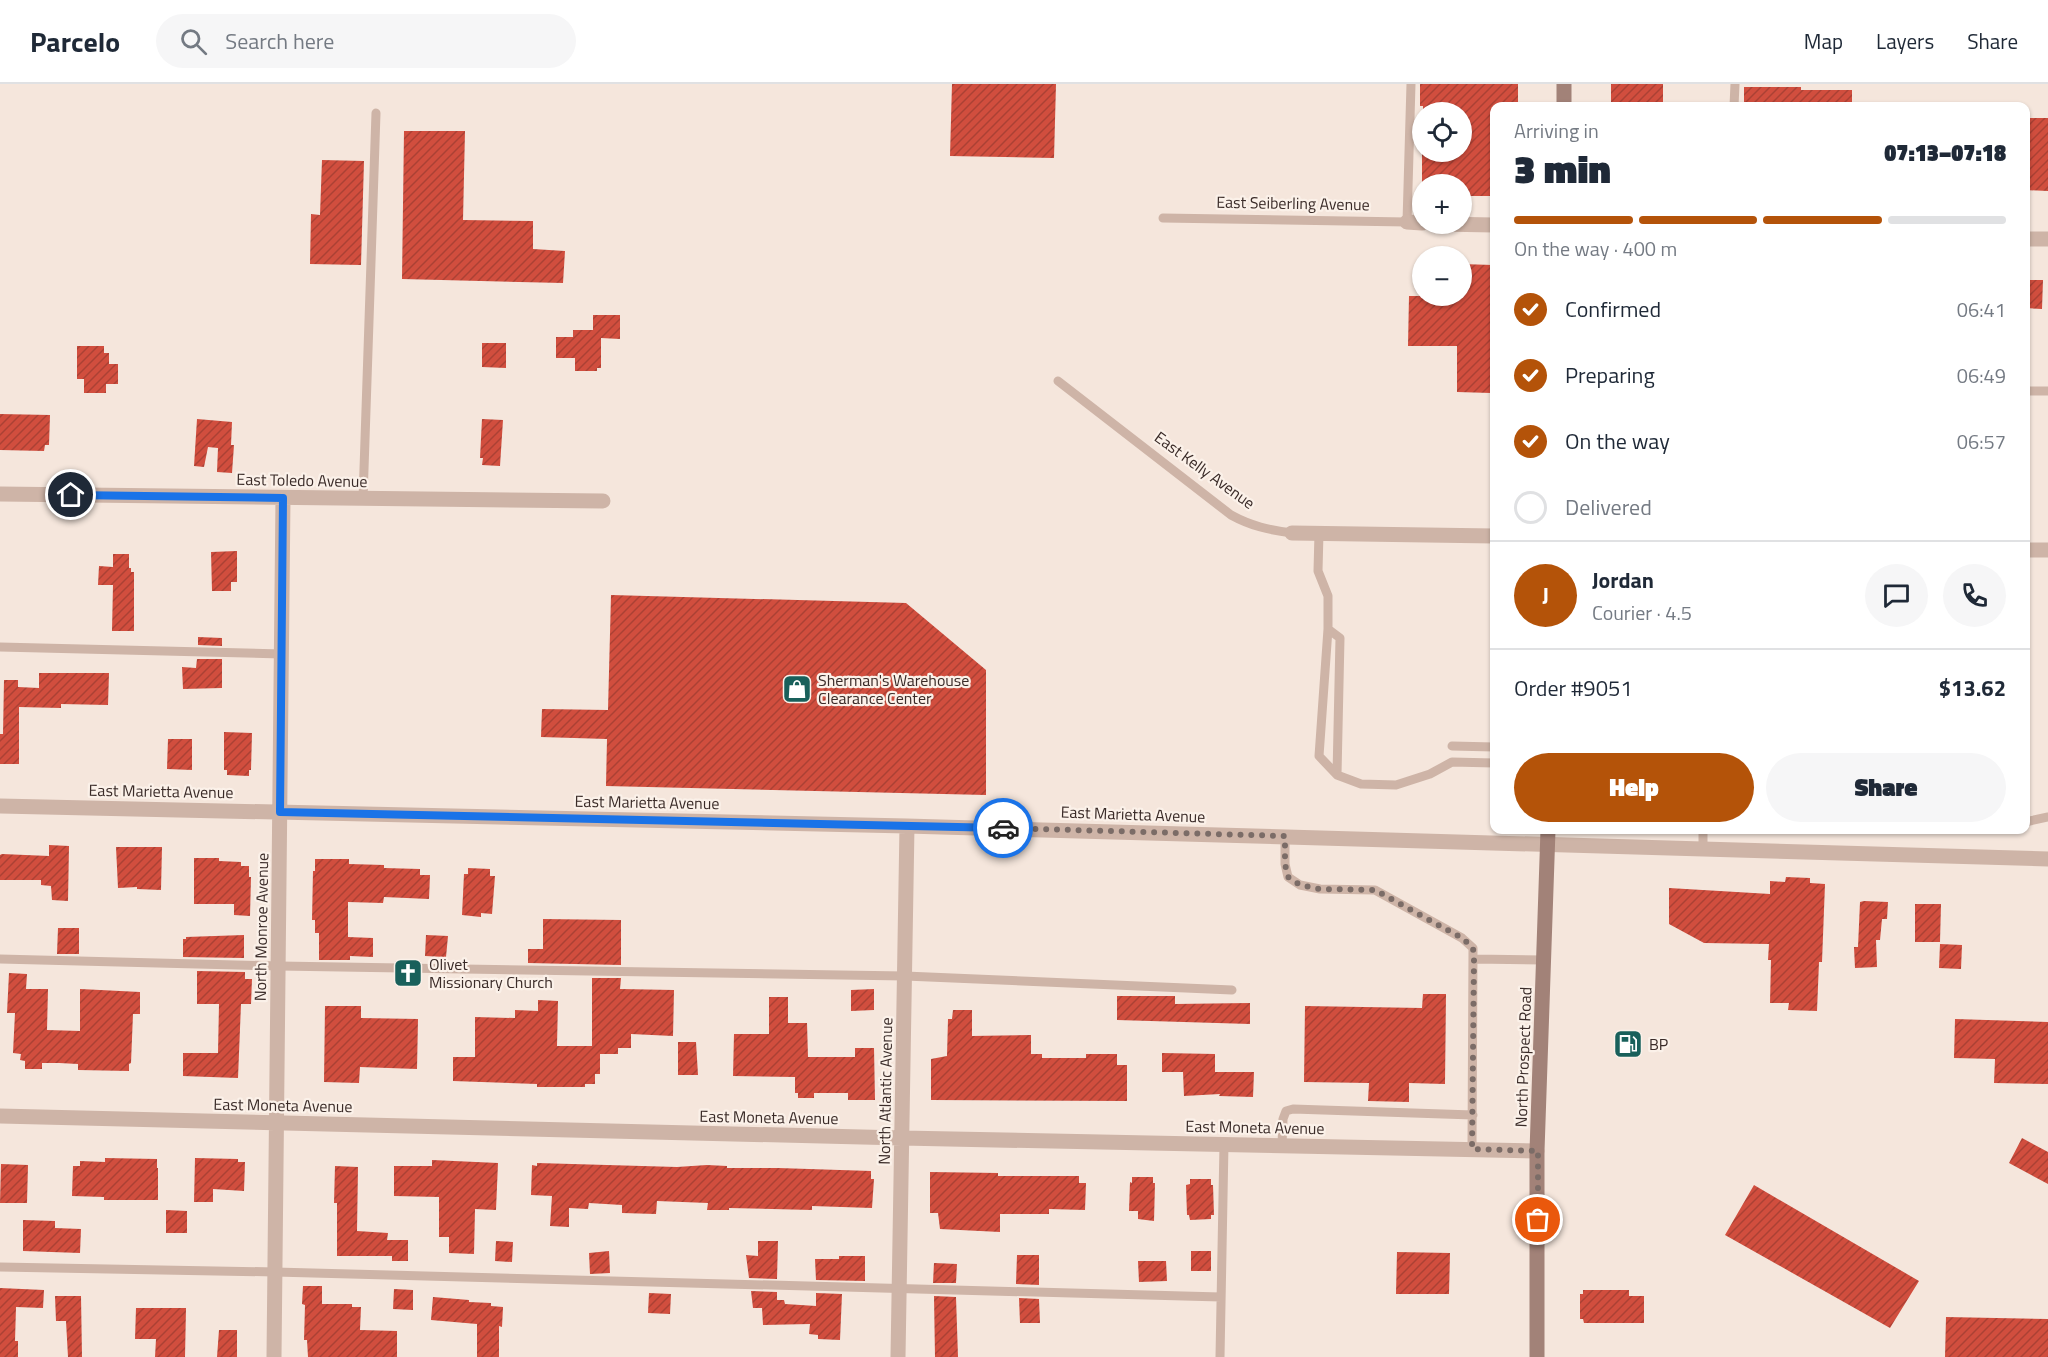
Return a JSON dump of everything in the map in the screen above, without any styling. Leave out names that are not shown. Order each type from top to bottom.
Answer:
[{"type":"main road","points":[[1564,84],[1564,102]]},
{"type":"main road","name":"North Prospect Road","points":[[1537,1357],[1538,1151],[1548,837]]},
{"type":"street","points":[[1472,225],[1490,225]]},
{"type":"street","points":[[2030,239],[2048,239]]},
{"type":"street","name":"East Toledo Avenue","points":[[0,494],[603,501]]},
{"type":"street","name":"North Monroe Avenue","points":[[274,1357],[283,498]]},
{"type":"street","name":"East Kelly Avenue","points":[[1292,533],[1490,536]]},
{"type":"street","points":[[2030,550],[2048,550]]},
{"type":"street","name":"East Marietta Avenue","points":[[0,806],[1285,836],[1548,837],[1702,848],[2048,859]]},
{"type":"street","name":"North Atlantic Avenue","points":[[898,1357],[908,826]]},
{"type":"street","name":"East Moneta Avenue","points":[[0,1116],[1538,1151]]},
{"type":"lane","points":[[1411,84],[1414,174]]},
{"type":"lane","points":[[1734,102],[1735,84]]},
{"type":"lane","points":[[363,499],[376,113]]},
{"type":"lane","name":"East Seiberling Avenue","points":[[1163,218],[1412,223]]},
{"type":"lane","name":"East Kelly Avenue","points":[[1058,381],[1231,515],[1247,524],[1292,533]]},
{"type":"lane","points":[[2030,391],[2048,391]]},
{"type":"lane","points":[[1319,533],[1318,571],[1328,596],[1319,756],[1337,775],[1361,784],[1396,785],[1430,774],[1452,762],[1490,764]]},
{"type":"lane","points":[[1328,628],[1340,638],[1337,775]]},
{"type":"lane","points":[[0,647],[282,654]]},
{"type":"lane","points":[[1452,746],[1490,747]]},
{"type":"lane","points":[[2030,821],[2048,817]]},
{"type":"lane","points":[[1702,848],[1703,834]]},
{"type":"lane","points":[[1285,836],[1285,864],[1288,877],[1300,885],[1320,889],[1375,890],[1462,938],[1473,948],[1472,1149]]},
{"type":"lane","points":[[0,959],[905,976],[1232,990]]},
{"type":"lane","points":[[1474,959],[1544,960]]},
{"type":"lane","points":[[1282,1146],[1283,1119],[1286,1111],[1293,1109],[1473,1115]]},
{"type":"lane","points":[[1220,1357],[1224,1144]]},
{"type":"lane","points":[[0,1267],[1221,1297]]},
{"type":"building","points":[[952,84],[1056,84],[1054,158],[950,156]]},
{"type":"building","points":[[1420,84],[1518,84],[1518,102],[1490,102],[1490,196],[1472,196],[1472,174],[1422,174],[1422,162],[1472,162],[1472,102],[1420,102]]},
{"type":"building","points":[[1611,84],[1663,84],[1663,102],[1611,102]]},
{"type":"building","points":[[1744,87],[1852,90],[1852,102],[1744,102]]},
{"type":"building","points":[[2030,118],[2048,118],[2048,191],[2030,190]]},
{"type":"building","points":[[404,131],[465,131],[463,220],[533,221],[533,249],[565,251],[563,283],[402,279]]},
{"type":"building","points":[[322,160],[364,161],[361,265],[310,264],[311,214],[320,215]]},
{"type":"building","points":[[1472,264],[1490,265],[1490,393],[1457,392],[1457,346],[1408,346],[1409,296],[1412,296],[1412,306],[1472,306]]},
{"type":"building","points":[[2030,280],[2043,280],[2042,309],[2030,308]]},
{"type":"building","points":[[593,315],[620,315],[620,339],[601,338],[601,368],[597,368],[597,371],[575,371],[575,358],[556,358],[556,337],[573,337],[573,330],[593,330]]},
{"type":"building","points":[[482,343],[506,343],[506,368],[482,367]]},
{"type":"building","points":[[77,346],[104,346],[104,353],[109,353],[109,364],[118,364],[118,384],[106,384],[106,393],[84,393],[84,379],[77,379]]},
{"type":"building","points":[[0,414],[50,415],[49,445],[45,445],[44,451],[0,450]]},
{"type":"building","points":[[197,419],[232,422],[231,445],[234,445],[232,473],[217,472],[218,448],[208,447],[204,467],[194,466]]},
{"type":"building","points":[[482,419],[503,420],[500,466],[482,465],[483,458],[480,458]]},
{"type":"building","points":[[237,551],[237,582],[231,582],[231,591],[212,591],[211,552]]},
{"type":"building","points":[[113,554],[129,554],[129,568],[131,572],[134,572],[134,631],[112,631],[113,585],[98,585],[99,566],[113,567]]},
{"type":"building","name":"Sherman's Warehouse Clearance Center","points":[[611,595],[906,603],[986,670],[986,795],[606,786],[607,739],[541,737],[542,709],[608,710]]},
{"type":"building","points":[[198,637],[222,638],[222,646],[198,645]]},
{"type":"building","points":[[197,659],[222,659],[222,688],[183,689],[182,667],[196,668]]},
{"type":"building","points":[[39,673],[109,673],[108,705],[61,704],[61,708],[19,707],[19,764],[0,764],[4,680],[18,680],[18,687],[39,688]]},
{"type":"building","points":[[224,732],[252,733],[249,776],[227,775],[227,770],[224,770]]},
{"type":"building","points":[[168,739],[192,739],[192,770],[167,769]]},
{"type":"building","points":[[49,845],[69,846],[68,901],[52,900],[51,886],[41,885],[41,880],[0,880],[0,855],[49,856]]},
{"type":"building","points":[[116,847],[162,847],[161,890],[137,889],[137,887],[118,888]]},
{"type":"building","points":[[194,858],[219,858],[219,861],[241,862],[241,866],[249,866],[250,916],[234,915],[234,904],[194,904]]},
{"type":"building","points":[[315,859],[349,859],[349,864],[420,869],[420,875],[430,875],[429,899],[384,897],[383,903],[348,902],[348,937],[373,938],[373,957],[350,956],[350,960],[319,960],[319,933],[315,933],[315,920],[312,920]]},
{"type":"building","points":[[468,868],[490,869],[490,876],[495,876],[492,914],[481,913],[481,917],[462,915],[464,874],[468,874]]},
{"type":"building","points":[[1786,877],[1810,878],[1810,883],[1825,884],[1822,962],[1819,962],[1817,1011],[1788,1010],[1789,1003],[1770,1003],[1769,944],[1704,943],[1669,924],[1669,888],[1770,894],[1770,881],[1785,882]]},
{"type":"building","points":[[1860,902],[1888,902],[1887,919],[1882,919],[1880,940],[1876,940],[1877,967],[1855,968],[1854,947],[1858,947]]},
{"type":"building","points":[[1915,904],[1941,904],[1940,942],[1915,942]]},
{"type":"building","points":[[543,919],[621,920],[621,965],[528,963],[528,949],[543,949]]},
{"type":"building","points":[[58,928],[79,928],[79,954],[57,954]]},
{"type":"building","points":[[244,935],[244,958],[183,957],[183,939],[186,937]]},
{"type":"building","points":[[426,935],[448,936],[446,957],[425,956]]},
{"type":"building","points":[[1940,944],[1962,945],[1961,969],[1939,968]]},
{"type":"building","points":[[197,971],[245,972],[245,979],[252,979],[251,1004],[241,1004],[238,1078],[183,1076],[183,1053],[218,1053],[219,1004],[197,1004]]},
{"type":"building","points":[[9,973],[27,974],[26,989],[48,989],[47,1030],[80,1031],[80,989],[140,992],[140,1014],[133,1014],[129,1071],[78,1070],[78,1064],[59,1063],[42,1063],[42,1069],[25,1069],[25,1061],[20,1060],[21,1054],[13,1053],[15,1013],[7,1013]]},
{"type":"building","points":[[592,978],[621,978],[620,989],[674,990],[673,1036],[631,1034],[631,1048],[618,1048],[618,1054],[600,1054],[600,1074],[595,1074],[595,1084],[585,1084],[585,1087],[537,1087],[537,1084],[453,1081],[453,1057],[475,1057],[475,1017],[515,1018],[515,1010],[538,1011],[538,1000],[558,1001],[557,1046],[592,1046]]},
{"type":"building","points":[[874,989],[874,1010],[851,1011],[851,990]]},
{"type":"building","points":[[1423,994],[1446,994],[1445,1084],[1409,1083],[1409,1102],[1368,1101],[1369,1083],[1304,1082],[1305,1006],[1422,1008]]},
{"type":"building","points":[[1117,996],[1175,996],[1175,1004],[1250,1003],[1250,1024],[1117,1020]]},
{"type":"building","points":[[769,997],[788,997],[788,1023],[807,1023],[808,1057],[855,1057],[855,1048],[874,1048],[875,1100],[848,1100],[848,1093],[814,1093],[814,1098],[798,1098],[798,1093],[795,1093],[795,1077],[733,1076],[734,1034],[769,1034]]},
{"type":"building","points":[[325,1006],[361,1006],[361,1018],[418,1019],[417,1069],[360,1067],[359,1083],[324,1082]]},
{"type":"building","points":[[953,1010],[972,1010],[972,1036],[1031,1035],[1031,1054],[1042,1054],[1042,1058],[1086,1058],[1086,1054],[1117,1054],[1117,1065],[1127,1065],[1127,1101],[931,1100],[931,1059],[947,1056],[948,1019],[952,1019]]},
{"type":"building","points":[[1955,1019],[2048,1022],[2048,1084],[1994,1083],[1995,1059],[1954,1058]]},
{"type":"building","points":[[678,1042],[696,1042],[698,1075],[678,1075]]},
{"type":"building","points":[[1162,1053],[1215,1054],[1215,1072],[1254,1072],[1253,1097],[1219,1096],[1220,1094],[1184,1096],[1183,1072],[1162,1072]]},
{"type":"building","points":[[2022,1138],[2048,1152],[2048,1184],[2009,1163]]},
{"type":"building","points":[[105,1158],[157,1159],[158,1200],[104,1200],[104,1197],[72,1196],[73,1166],[80,1166],[80,1161],[105,1162]]},
{"type":"building","points":[[195,1158],[238,1159],[238,1162],[245,1162],[244,1191],[213,1189],[213,1202],[194,1202]]},
{"type":"building","points":[[432,1160],[498,1163],[496,1210],[475,1209],[474,1254],[449,1253],[449,1237],[439,1237],[439,1197],[394,1196],[394,1166],[432,1166]]},
{"type":"building","points":[[537,1163],[677,1167],[707,1165],[727,1166],[727,1168],[871,1171],[871,1179],[874,1179],[872,1208],[812,1206],[812,1210],[729,1208],[729,1210],[707,1210],[708,1203],[657,1201],[656,1214],[622,1213],[622,1205],[589,1203],[588,1209],[569,1208],[569,1227],[550,1226],[552,1196],[531,1195],[532,1165],[537,1166]]},
{"type":"building","points":[[1,1164],[28,1165],[27,1203],[0,1203]]},
{"type":"building","points":[[335,1166],[358,1167],[357,1231],[388,1233],[387,1240],[408,1240],[408,1261],[392,1261],[392,1256],[337,1256],[337,1203],[334,1203]]},
{"type":"building","points":[[930,1172],[998,1173],[998,1176],[1079,1176],[1079,1183],[1086,1183],[1085,1210],[1049,1209],[1049,1214],[1000,1214],[1000,1232],[940,1229],[938,1213],[930,1213]]},
{"type":"building","points":[[1132,1177],[1153,1177],[1153,1183],[1155,1183],[1154,1221],[1138,1219],[1138,1211],[1129,1211]]},
{"type":"building","points":[[1190,1179],[1211,1179],[1214,1215],[1211,1215],[1211,1219],[1190,1220],[1187,1215],[1186,1185],[1190,1184]]},
{"type":"building","points":[[1754,1185],[1919,1281],[1890,1328],[1725,1235]]},
{"type":"building","points":[[166,1210],[187,1211],[187,1233],[166,1233]]},
{"type":"building","points":[[23,1220],[55,1221],[55,1228],[81,1229],[80,1253],[23,1251]]},
{"type":"building","points":[[496,1241],[513,1242],[512,1262],[495,1261]]},
{"type":"building","points":[[758,1241],[778,1241],[777,1279],[749,1278],[746,1255],[758,1256]]},
{"type":"building","points":[[609,1251],[610,1273],[590,1274],[589,1253]]},
{"type":"building","points":[[1191,1251],[1211,1251],[1211,1271],[1191,1271]]},
{"type":"building","points":[[1397,1252],[1450,1253],[1449,1294],[1396,1294]]},
{"type":"building","points":[[1017,1255],[1039,1255],[1039,1285],[1016,1284]]},
{"type":"building","points":[[839,1256],[865,1256],[865,1281],[816,1280],[815,1259],[839,1259]]},
{"type":"building","points":[[1138,1261],[1166,1261],[1167,1281],[1139,1282]]},
{"type":"building","points":[[934,1263],[957,1264],[956,1283],[933,1283]]},
{"type":"building","points":[[303,1286],[322,1286],[322,1304],[352,1304],[352,1307],[361,1307],[360,1330],[397,1331],[397,1357],[308,1357],[307,1340],[304,1340]]},
{"type":"building","points":[[0,1288],[44,1290],[43,1308],[16,1307],[15,1341],[18,1341],[18,1357],[0,1357]]},
{"type":"building","points":[[394,1289],[413,1290],[413,1310],[393,1309]]},
{"type":"building","points":[[1583,1290],[1629,1290],[1629,1296],[1644,1296],[1644,1323],[1584,1323],[1583,1319],[1580,1319],[1580,1294],[1583,1294]]},
{"type":"building","points":[[751,1291],[777,1292],[777,1300],[784,1300],[785,1304],[816,1306],[816,1293],[842,1294],[840,1340],[818,1339],[818,1335],[809,1334],[810,1324],[763,1325],[762,1308],[753,1308]]},
{"type":"building","points":[[649,1293],[671,1294],[670,1314],[648,1313]]},
{"type":"building","points":[[55,1296],[81,1296],[82,1357],[68,1357],[66,1321],[56,1321]]},
{"type":"building","points":[[934,1296],[956,1297],[958,1357],[935,1357]]},
{"type":"building","points":[[433,1297],[491,1303],[491,1306],[503,1307],[502,1327],[499,1326],[499,1357],[477,1357],[477,1324],[431,1320]]},
{"type":"building","points":[[1019,1298],[1039,1299],[1040,1323],[1020,1323]]},
{"type":"building","points":[[136,1308],[186,1308],[185,1357],[155,1357],[156,1339],[135,1339]]},
{"type":"building","points":[[1946,1317],[2048,1319],[2048,1357],[1945,1357]]},
{"type":"building","points":[[219,1330],[237,1330],[237,1357],[217,1357]]},
{"type":"way so far","points":[[1003,828],[1285,836],[1285,864],[1288,877],[1300,885],[1320,889],[1375,890],[1462,938],[1473,948],[1474,959],[1472,1149],[1538,1151],[1538,1220]]},
{"type":"place","name":"Sherman's Warehouse Clearance Center","points":[[797,689]]},
{"type":"place","name":"Olivet Missionary Church","points":[[408,973]]},
{"type":"place","name":"BP","points":[[1628,1044]]},
{"type":"route","points":[[71,495],[283,498],[280,812],[1003,828]]}]
